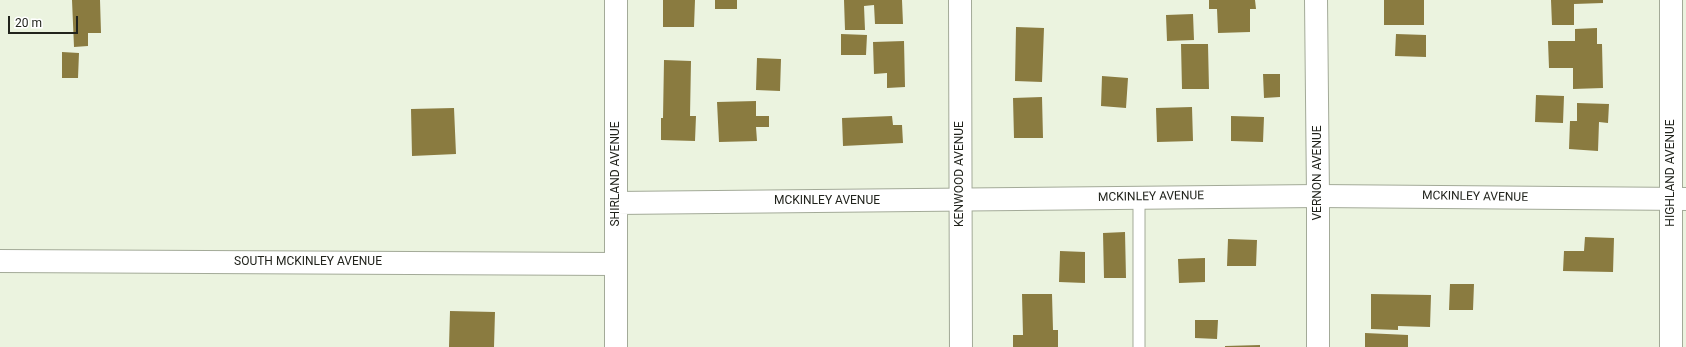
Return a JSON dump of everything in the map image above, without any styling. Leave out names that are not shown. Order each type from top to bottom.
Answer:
[{"type":"street","name":"SHIRLAND AVENUE","points":[[616,0],[616,347]]},
{"type":"street","name":"KENWOOD AVENUE","points":[[960,0],[961,347]]},
{"type":"street","name":"VERNON AVENUE","points":[[1316,0],[1318,347]]},
{"type":"street","name":"HIGHLAND AVENUE","points":[[1671,0],[1678,199],[1671,347]]},
{"type":"street","name":"MCKINLEY AVENUE","points":[[616,203],[1318,196],[1678,199]]},
{"type":"street","name":"SOUTH MCKINLEY AVENUE","points":[[0,261],[615,264]]},
{"type":"lane","points":[[1139,197],[1139,347]]},
{"type":"building","points":[[72,0],[100,0],[101,33],[88,33],[88,46],[74,47]]},
{"type":"building","points":[[663,0],[695,0],[694,27],[663,27]]},
{"type":"building","points":[[715,0],[737,0],[737,9],[715,9]]},
{"type":"building","points":[[844,0],[902,0],[903,24],[875,24],[874,5],[864,6],[865,30],[845,30]]},
{"type":"building","points":[[1209,0],[1255,0],[1256,9],[1250,9],[1250,32],[1218,33],[1217,9],[1209,9]]},
{"type":"building","points":[[1384,0],[1424,0],[1424,25],[1384,25]]},
{"type":"building","points":[[1551,0],[1603,0],[1603,3],[1574,4],[1574,25],[1552,25]]},
{"type":"building","points":[[1193,14],[1194,40],[1167,41],[1166,15]]},
{"type":"building","points":[[1016,27],[1044,28],[1042,82],[1015,81]]},
{"type":"building","points":[[1597,28],[1597,44],[1602,44],[1603,88],[1573,89],[1573,68],[1549,68],[1548,41],[1575,41],[1575,29]]},
{"type":"building","points":[[841,34],[867,35],[866,55],[841,55]]},
{"type":"building","points":[[1396,34],[1426,35],[1426,57],[1395,56]]},
{"type":"building","points":[[904,41],[905,87],[887,88],[887,73],[874,74],[873,42]]},
{"type":"building","points":[[1181,44],[1208,44],[1209,89],[1182,89]]},
{"type":"building","points":[[62,52],[79,53],[78,78],[62,78]]},
{"type":"building","points":[[757,58],[781,59],[780,91],[756,90]]},
{"type":"building","points":[[664,60],[691,61],[690,116],[696,116],[695,141],[661,140]]},
{"type":"building","points":[[1263,74],[1280,74],[1280,97],[1264,98]]},
{"type":"building","points":[[1102,76],[1128,78],[1126,108],[1101,106]]},
{"type":"building","points":[[1536,95],[1564,96],[1563,123],[1535,122]]},
{"type":"building","points":[[1042,97],[1043,138],[1014,138],[1013,98]]},
{"type":"building","points":[[756,101],[756,116],[769,116],[769,127],[756,127],[757,141],[719,142],[717,102]]},
{"type":"building","points":[[1577,103],[1609,104],[1608,123],[1599,122],[1598,151],[1569,149],[1570,121],[1577,121]]},
{"type":"building","points":[[1192,107],[1193,141],[1157,142],[1156,108]]},
{"type":"building","points":[[454,108],[456,154],[412,156],[411,109]]},
{"type":"building","points":[[892,116],[893,125],[902,125],[903,143],[843,146],[842,118]]},
{"type":"building","points":[[1231,116],[1264,117],[1263,142],[1231,141]]},
{"type":"building","points":[[1125,232],[1126,278],[1104,278],[1103,233]]},
{"type":"building","points":[[1585,237],[1614,238],[1613,272],[1563,271],[1564,251],[1584,251]]},
{"type":"building","points":[[1228,239],[1257,240],[1256,266],[1227,266]]},
{"type":"building","points":[[1060,251],[1085,252],[1085,283],[1059,282]]},
{"type":"building","points":[[1205,258],[1205,282],[1179,283],[1178,259]]},
{"type":"building","points":[[1450,284],[1474,284],[1473,310],[1449,310]]},
{"type":"building","points":[[1022,294],[1052,294],[1053,330],[1058,330],[1058,347],[1013,347],[1013,335],[1023,335]]},
{"type":"building","points":[[1371,294],[1431,295],[1430,327],[1398,326],[1398,330],[1371,329]]},
{"type":"building","points":[[450,311],[495,312],[494,347],[449,347]]},
{"type":"building","points":[[1195,320],[1218,320],[1217,339],[1195,338]]},
{"type":"building","points":[[1365,333],[1408,335],[1408,347],[1365,347]]},
{"type":"building","points":[[1260,345],[1260,347],[1225,347],[1225,346]]}]
